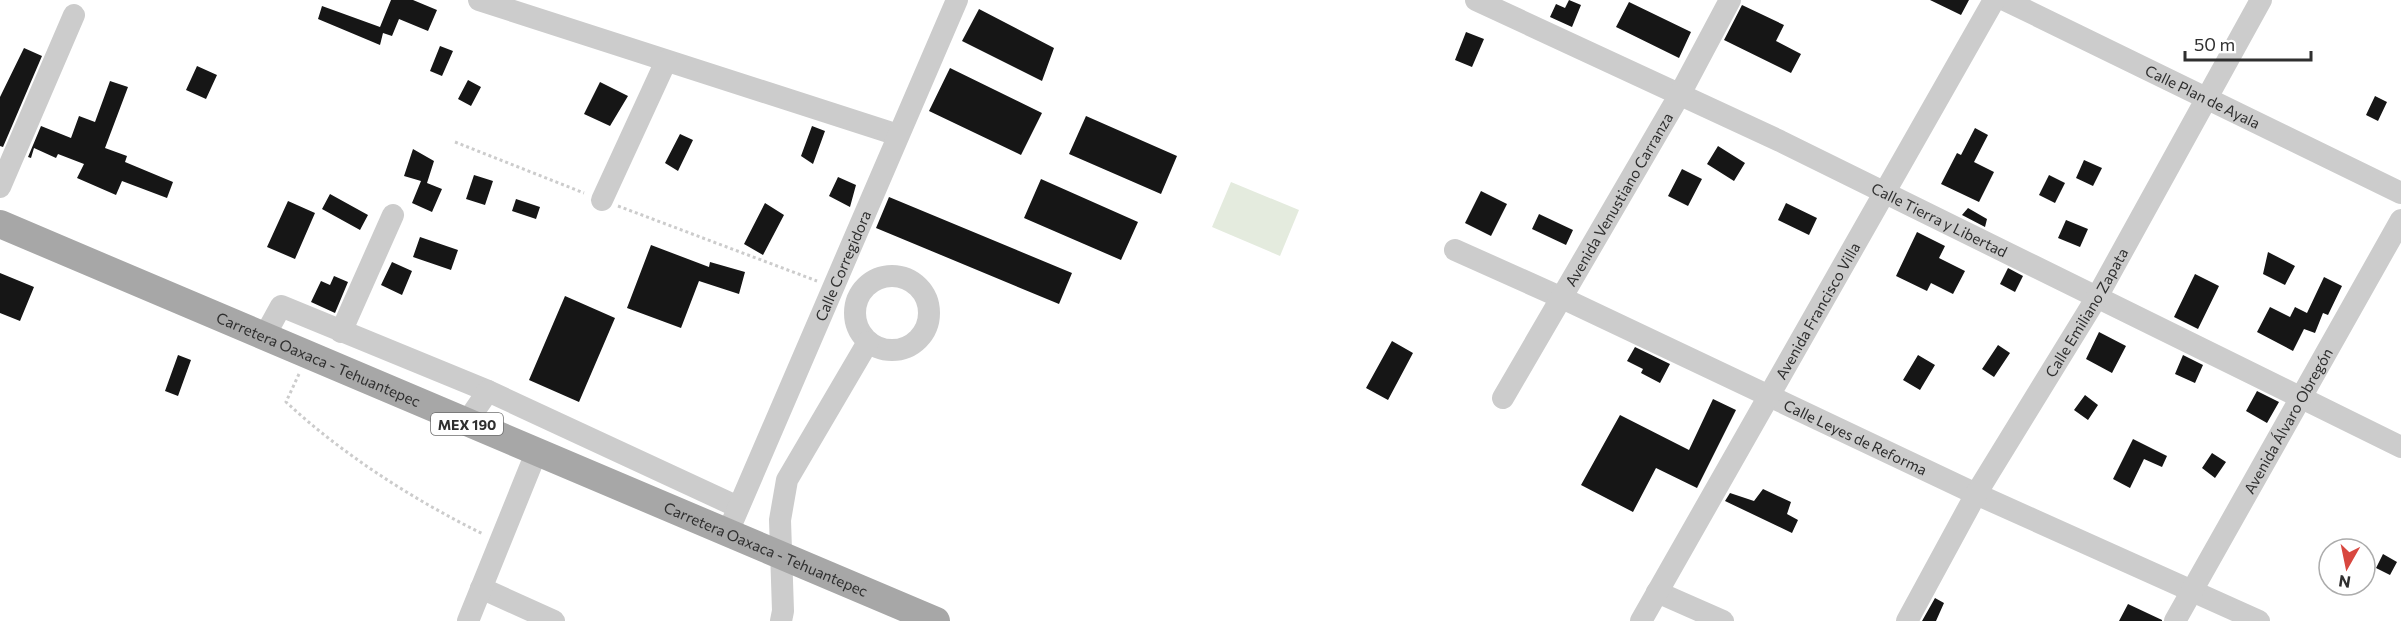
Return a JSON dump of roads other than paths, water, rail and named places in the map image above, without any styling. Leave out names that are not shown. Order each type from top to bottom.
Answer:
[{"type":"main road","name":"Carretera Oaxaca - Tehuantepec","points":[[0,224],[536,453],[733,520],[780,554],[936,621]]},
{"type":"street","points":[[479,0],[898,135]]},
{"type":"street","name":"Calle Corregidora","points":[[733,520],[957,0]]},
{"type":"street","name":"Calle Tierra y Libertad","points":[[1476,0],[1680,94],[1884,192],[2401,447]]},
{"type":"street","name":"Avenida Venustiano Carranza","points":[[1503,398],[1680,94],[1730,0]]},
{"type":"street","name":"Avenida Francisco Villa","points":[[1641,621],[1994,0]]},
{"type":"street","name":"Calle Plan de Ayala","points":[[2005,0],[2401,193]]},
{"type":"street","name":"Calle Emiliano Zapata","points":[[1907,621],[1976,494],[2097,297],[2261,0]]},
{"type":"street","points":[[0,187],[74,15]]},
{"type":"street","points":[[602,200],[666,61]]},
{"type":"street","points":[[340,332],[393,215]]},
{"type":"street","name":"Avenida Álvaro Obregón","points":[[2175,621],[2401,220]]},
{"type":"street","name":"Calle Leyes de Reforma","points":[[1455,250],[1560,297],[1976,494],[2259,621]]},
{"type":"street","points":[[264,337],[281,306],[488,391],[733,520]]},
{"type":"street","points":[[781,621],[783,611],[780,520],[787,480],[868,342]]},
{"type":"street","points":[[370,382],[391,352]]},
{"type":"street","points":[[466,423],[488,391]]},
{"type":"street","points":[[468,621],[536,453]]},
{"type":"street","points":[[482,588],[554,621]]},
{"type":"street","points":[[1657,592],[1723,621]]}]
